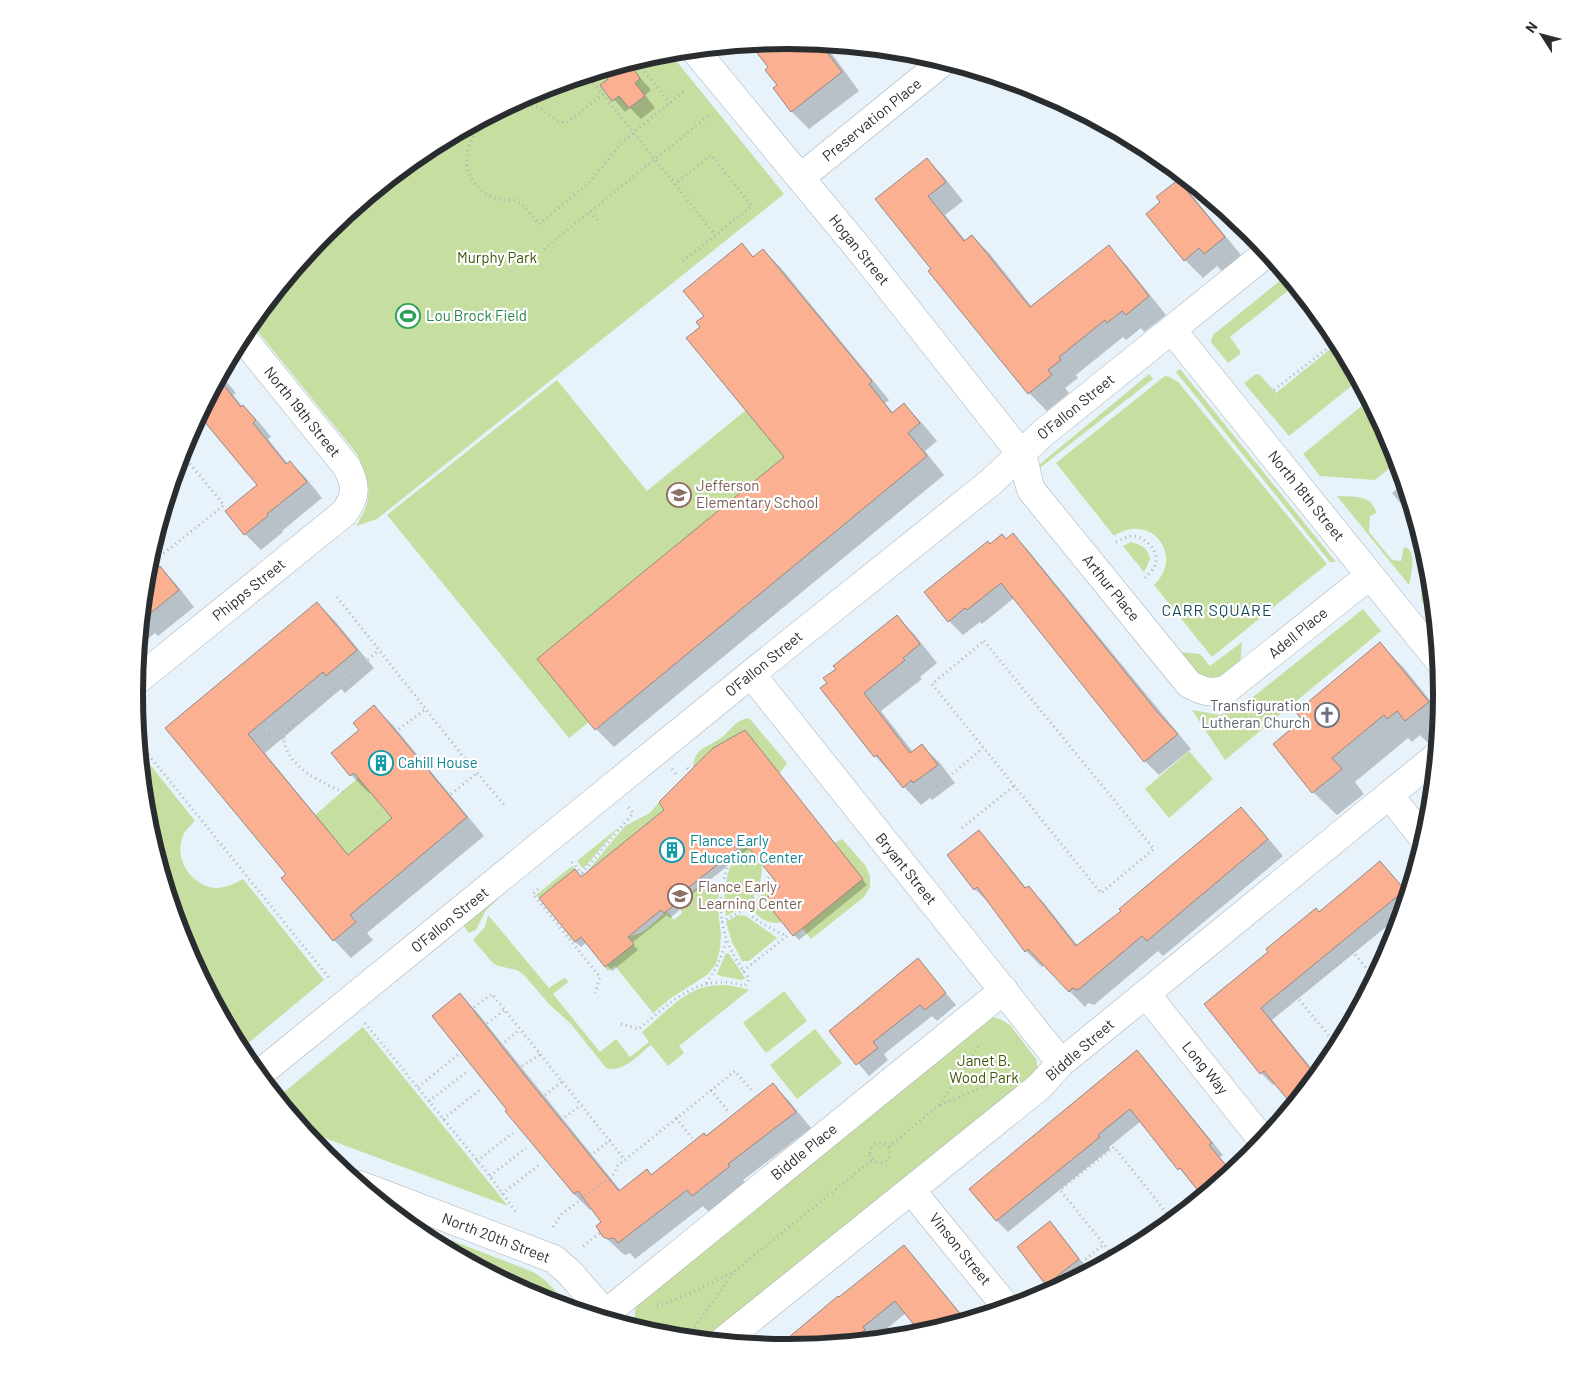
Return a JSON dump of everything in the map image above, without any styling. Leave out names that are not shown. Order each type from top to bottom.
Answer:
[{"type":"street","name":"Hogan Street","points":[[699,55],[870,263],[1021,454]]},
{"type":"street","name":"Preservation Place","points":[[800,178],[937,67]]},
{"type":"street","name":"O'Fallon Street","points":[[264,1070],[751,674],[991,482],[1042,434],[1262,257]]},
{"type":"street","name":"North 18th Street","points":[[1172,330],[1433,654]]},
{"type":"street","name":"North 19th Street","points":[[248,343],[347,467],[352,478],[354,492]]},
{"type":"street","name":"Arthur Place","points":[[1021,454],[1032,491],[1180,674],[1189,684],[1201,690],[1215,693],[1227,689]]},
{"type":"street","name":"Phipps Street","points":[[143,675],[344,513],[352,504],[354,492]]},
{"type":"street","name":"Adell Place","points":[[1227,689],[1237,683],[1369,576]]},
{"type":"street","name":"Bryant Street","points":[[751,674],[1062,1063]]},
{"type":"street","name":"Biddle Street","points":[[728,1337],[1039,1087],[1062,1063],[1431,761]]},
{"type":"street","points":[[1389,795],[1419,833]]},
{"type":"street","name":"Biddle Place","points":[[611,1315],[1004,990]]},
{"type":"street","name":"Long Way","points":[[1146,994],[1259,1136]]},
{"type":"street","name":"Vinson Street","points":[[911,1190],[1003,1303]]},
{"type":"street","name":"North 20th Street","points":[[376,1191],[554,1259],[570,1272],[604,1313]]},
{"type":"path","points":[[640,66],[670,103]]},
{"type":"path","points":[[591,80],[715,235]]},
{"type":"path","points":[[480,127],[467,151],[466,163],[468,174],[483,192],[493,198],[514,200],[539,224],[589,183],[620,145],[634,132],[686,90]]},
{"type":"path","points":[[525,105],[536,106],[559,122],[566,123],[603,94]]},
{"type":"path","points":[[544,249],[708,116]]},
{"type":"path","points":[[675,184],[711,155],[752,206],[683,261]]},
{"type":"path","points":[[590,212],[600,223]]},
{"type":"path","points":[[1274,390],[1331,345]]},
{"type":"path","points":[[158,558],[224,505],[187,460]]},
{"type":"path","points":[[1116,542],[1132,536],[1139,537],[1154,550],[1156,563],[1145,578]]},
{"type":"path","points":[[337,597],[506,807]]},
{"type":"path","points":[[984,641],[1154,849],[1101,893],[1014,786],[932,684],[984,641]]},
{"type":"path","points":[[283,739],[290,728],[380,650]]},
{"type":"path","points":[[399,729],[427,708]]},
{"type":"path","points":[[254,736],[271,733],[283,739],[289,755],[302,769],[343,792]]},
{"type":"path","points":[[933,790],[983,748]]},
{"type":"path","points":[[145,751],[330,979]]},
{"type":"path","points":[[451,794],[477,773]]},
{"type":"path","points":[[962,828],[1014,786]]},
{"type":"path","points":[[572,862],[583,874],[633,813],[631,810]]},
{"type":"path","points":[[726,836],[736,848]]},
{"type":"path","points":[[621,1024],[639,1029],[693,988],[706,983],[718,981],[744,986],[748,982],[749,978],[731,951],[726,939],[720,899],[724,875],[736,848],[743,841]]},
{"type":"path","points":[[722,922],[746,909],[771,875]]},
{"type":"path","points":[[538,889],[532,894],[600,977],[595,993]]},
{"type":"path","points":[[743,971],[789,934],[751,917],[746,909]]},
{"type":"path","points":[[706,983],[719,962],[726,939]]},
{"type":"path","points":[[1333,1041],[1297,997],[1352,952],[1371,974]]},
{"type":"path","points":[[474,1007],[492,994],[625,1160]]},
{"type":"path","points":[[487,1023],[505,1010]]},
{"type":"path","points":[[365,1022],[490,1176],[516,1212]]},
{"type":"path","points":[[505,1042],[520,1029]]},
{"type":"path","points":[[889,1147],[939,1105],[984,1038]]},
{"type":"path","points":[[418,1087],[459,1054]]},
{"type":"path","points":[[522,1066],[540,1054]]},
{"type":"path","points":[[553,1227],[562,1214],[614,1174],[617,1166],[735,1071],[753,1092]]},
{"type":"path","points":[[429,1101],[467,1072]]},
{"type":"path","points":[[939,1105],[1014,1075]]},
{"type":"path","points":[[545,1095],[563,1082]]},
{"type":"path","points":[[443,1119],[481,1089]]},
{"type":"path","points":[[711,1090],[728,1112]]},
{"type":"path","points":[[565,1117],[581,1105]]},
{"type":"path","points":[[676,1118],[692,1138]]},
{"type":"path","points":[[477,1161],[513,1133]]},
{"type":"path","points":[[594,1152],[610,1140]]},
{"type":"path","points":[[882,1143],[889,1147],[891,1154],[887,1161],[878,1164],[872,1160],[870,1153],[873,1145],[882,1143]]},
{"type":"path","points":[[1112,1254],[1060,1190],[1114,1147],[1169,1216]]},
{"type":"path","points":[[490,1176],[526,1148]]},
{"type":"path","points":[[653,1308],[687,1295],[736,1270],[872,1160]]},
{"type":"path","points":[[502,1194],[540,1164]]},
{"type":"path","points":[[583,1246],[600,1233]]},
{"type":"path","points":[[1070,1272],[1104,1244]]},
{"type":"path","points":[[691,1333],[736,1270]]},
{"type":"green space","name":"Murphy Park","points":[[675,59],[784,194],[377,519],[356,526],[368,499],[368,483],[357,454],[256,330],[276,301],[332,238],[363,209],[395,182],[466,135],[503,115],[581,83],[621,71]]},
{"type":"green space","points":[[1282,279],[1291,289],[1230,337],[1240,351],[1240,354],[1228,363],[1211,342],[1213,335]]},
{"type":"green space","points":[[1332,347],[1354,384],[1289,436],[1244,383],[1256,374],[1260,375],[1276,393]]},
{"type":"green space","points":[[1180,369],[1336,562],[1330,562],[1176,372]]},
{"type":"green space","points":[[1149,374],[1153,379],[1036,471],[1040,464]]},
{"type":"green space","points":[[1165,376],[1179,383],[1327,564],[1212,657],[1154,585],[1163,574],[1166,562],[1165,550],[1160,540],[1151,533],[1140,529],[1128,530],[1114,536],[1056,463]]},
{"type":"green space","points":[[557,380],[647,491],[746,410],[769,439],[794,449],[538,659],[589,722],[569,738],[387,515]]},
{"type":"green space","points":[[1365,403],[1392,466],[1375,480],[1320,476],[1303,454]]},
{"type":"green space","points":[[1337,496],[1361,498],[1371,502],[1376,513],[1370,516],[1369,532],[1392,560],[1401,561],[1404,547],[1411,553],[1412,569],[1409,585]]},
{"type":"green space","points":[[1131,542],[1141,546],[1148,552],[1150,559],[1144,572],[1123,546]]},
{"type":"green space","points":[[1423,576],[1429,610],[1421,600]]},
{"type":"green space","points":[[1363,609],[1381,631],[1225,760],[1192,710],[1220,715],[1238,709]]},
{"type":"green space","points":[[1242,642],[1240,666],[1218,681],[1195,673],[1179,652],[1200,654],[1210,666]]},
{"type":"green space","points":[[749,718],[787,763],[779,774],[744,730],[713,748],[693,768],[696,756],[702,749],[721,738],[737,723]]},
{"type":"green space","points":[[1189,751],[1213,779],[1169,818],[1145,789]]},
{"type":"green space","points":[[146,760],[195,821],[183,836],[180,852],[189,874],[201,884],[213,888],[226,886],[243,879],[324,980],[247,1045],[209,980],[177,902],[155,820]]},
{"type":"green space","points":[[358,778],[400,828],[348,855],[315,815]]},
{"type":"green space","points":[[659,802],[664,810],[585,874],[625,826],[650,813]]},
{"type":"green space","points":[[619,827],[583,869],[577,861]]},
{"type":"green space","points":[[842,839],[865,865],[870,876],[870,887],[864,897],[811,939],[802,928],[834,843]]},
{"type":"green space","points":[[744,842],[762,864],[760,883],[748,902],[726,916],[724,897],[727,877],[734,858]]},
{"type":"green space","points":[[572,866],[575,869],[539,898],[536,895]]},
{"type":"green space","points":[[703,881],[719,886],[718,910],[721,935],[716,964],[707,975],[671,998],[653,1013],[615,966],[608,971],[605,967],[633,944],[628,937],[643,932],[667,911],[674,920],[682,913],[675,898],[692,891]]},
{"type":"green space","points":[[769,891],[775,891],[764,900],[782,922],[773,923],[766,921],[754,912],[757,899]]},
{"type":"green space","points":[[493,898],[498,899],[486,910],[476,930],[469,933],[463,925]]},
{"type":"green space","points":[[488,915],[549,988],[564,978],[567,980],[568,982],[553,994],[600,1052],[616,1039],[630,1057],[649,1042],[642,1032],[678,1001],[702,988],[715,985],[749,990],[679,1046],[684,1053],[668,1066],[651,1045],[625,1066],[613,1069],[606,1068],[571,1024],[549,1004],[524,975],[517,970],[493,963],[473,940],[485,927]]},
{"type":"green space","points":[[738,915],[746,916],[777,938],[749,961],[742,961],[732,942],[726,922]]},
{"type":"green space","points":[[726,953],[729,954],[745,978],[742,980],[717,974]]},
{"type":"green space","points":[[784,991],[807,1021],[766,1053],[743,1023]]},
{"type":"green space","name":"Janet B. Wood Park","points":[[990,1017],[1000,1019],[1010,1025],[1036,1059],[1038,1069],[1036,1074],[715,1336],[635,1321],[634,1319],[636,1305]]},
{"type":"green space","points":[[363,1027],[508,1206],[317,1135],[281,1094]]},
{"type":"green space","points":[[815,1029],[842,1063],[797,1099],[770,1065]]},
{"type":"green space","points":[[434,1234],[533,1272],[549,1284],[562,1299],[503,1274]]},
{"type":"building","points":[[755,50],[825,50],[842,72],[791,112],[773,88],[777,85],[765,70],[768,67]]},
{"type":"building","points":[[633,68],[640,78],[635,83],[645,96],[629,108],[619,96],[612,101],[600,85],[608,79],[605,76]]},
{"type":"building","points":[[927,158],[946,182],[928,196],[964,241],[972,235],[1030,307],[1109,245],[1149,296],[1126,315],[1122,311],[1107,323],[1105,320],[1059,357],[1061,360],[1048,370],[1052,375],[1028,394],[928,271],[931,269],[875,199]]},
{"type":"building","points":[[1178,180],[1225,237],[1204,254],[1199,248],[1184,261],[1146,214],[1160,202],[1156,197]]},
{"type":"building","name":"Jefferson Elementary School","points":[[742,243],[753,257],[763,249],[872,381],[869,384],[892,413],[904,403],[920,423],[908,433],[927,456],[595,730],[537,659],[784,457],[686,338],[700,327],[696,322],[704,316],[683,291]]},
{"type":"building","points":[[223,384],[241,407],[243,405],[256,420],[253,423],[286,464],[290,461],[307,482],[244,535],[225,511],[257,485],[204,421]]},
{"type":"building","points":[[1013,533],[1159,714],[1178,734],[1144,762],[1001,583],[967,610],[965,608],[948,622],[924,592],[988,541],[990,544],[1002,534],[1006,539]]},
{"type":"building","points":[[160,566],[179,590],[147,616],[148,610],[155,570]]},
{"type":"building","name":"Cahill House","points":[[317,602],[357,650],[326,676],[323,672],[248,734],[348,855],[392,818],[354,773],[350,776],[331,753],[359,730],[353,723],[374,705],[467,817],[350,915],[356,922],[333,941],[281,878],[286,874],[165,728]]},
{"type":"building","points":[[897,615],[920,644],[903,658],[905,660],[864,693],[910,753],[922,744],[938,765],[913,783],[911,780],[903,788],[877,755],[874,757],[820,688],[827,683],[823,678],[836,669],[833,666]]},
{"type":"building","name":"Transfiguration Lutheran Church","points":[[1380,642],[1429,702],[1405,721],[1397,711],[1387,719],[1384,715],[1332,758],[1342,769],[1312,793],[1273,744],[1302,720],[1296,712]]},
{"type":"building","name":"Flance Early Education Center","points":[[745,730],[863,879],[793,936],[764,900],[780,887],[745,843],[675,898],[678,902],[664,913],[661,910],[628,937],[634,944],[605,967],[581,937],[575,942],[539,898],[575,869],[581,877],[664,810],[659,802],[713,748]]},
{"type":"building","points":[[1241,807],[1268,839],[1147,941],[1142,936],[1078,990],[1072,988],[1069,992],[1028,949],[1025,952],[977,887],[974,890],[947,855],[979,830],[1025,888],[1029,886],[1076,946],[1121,911],[1119,909]]},
{"type":"building","points":[[1380,861],[1404,889],[1403,892],[1261,1008],[1312,1071],[1289,1102],[1264,1071],[1260,1074],[1204,1004],[1268,952],[1266,949],[1316,908],[1319,912]]},
{"type":"building","points":[[918,958],[946,993],[925,1010],[920,1005],[873,1042],[878,1048],[856,1065],[829,1031]]},
{"type":"building","points":[[460,993],[619,1191],[647,1169],[651,1175],[704,1133],[706,1136],[773,1083],[796,1112],[728,1164],[730,1166],[692,1196],[687,1190],[618,1243],[614,1238],[608,1239],[603,1237],[596,1226],[601,1222],[578,1191],[574,1194],[505,1111],[507,1110],[432,1016]]},
{"type":"building","points":[[1137,1050],[1212,1143],[1209,1145],[1227,1167],[1199,1192],[1180,1168],[1178,1170],[1130,1109],[1098,1135],[1100,1137],[996,1221],[969,1189]]},
{"type":"building","points":[[1050,1221],[1079,1259],[1046,1285],[1017,1247]]},
{"type":"building","points":[[904,1245],[962,1316],[916,1328],[895,1301],[863,1327],[865,1330],[857,1337],[786,1340]]},
{"type":"place","name":"Lou Brock Field","points":[[408,316]]},
{"type":"place","name":"Jefferson Elementary School","points":[[679,495]]},
{"type":"place","name":"Transfiguration Lutheran Church","points":[[1327,715]]},
{"type":"place","name":"Cahill House","points":[[381,763]]},
{"type":"place","name":"Flance Early Education Center","points":[[672,850]]},
{"type":"place","name":"Flance Early Learning Center","points":[[680,896]]},
{"type":"district","name":"CARR SQUARE","points":[[1217,610]]}]
